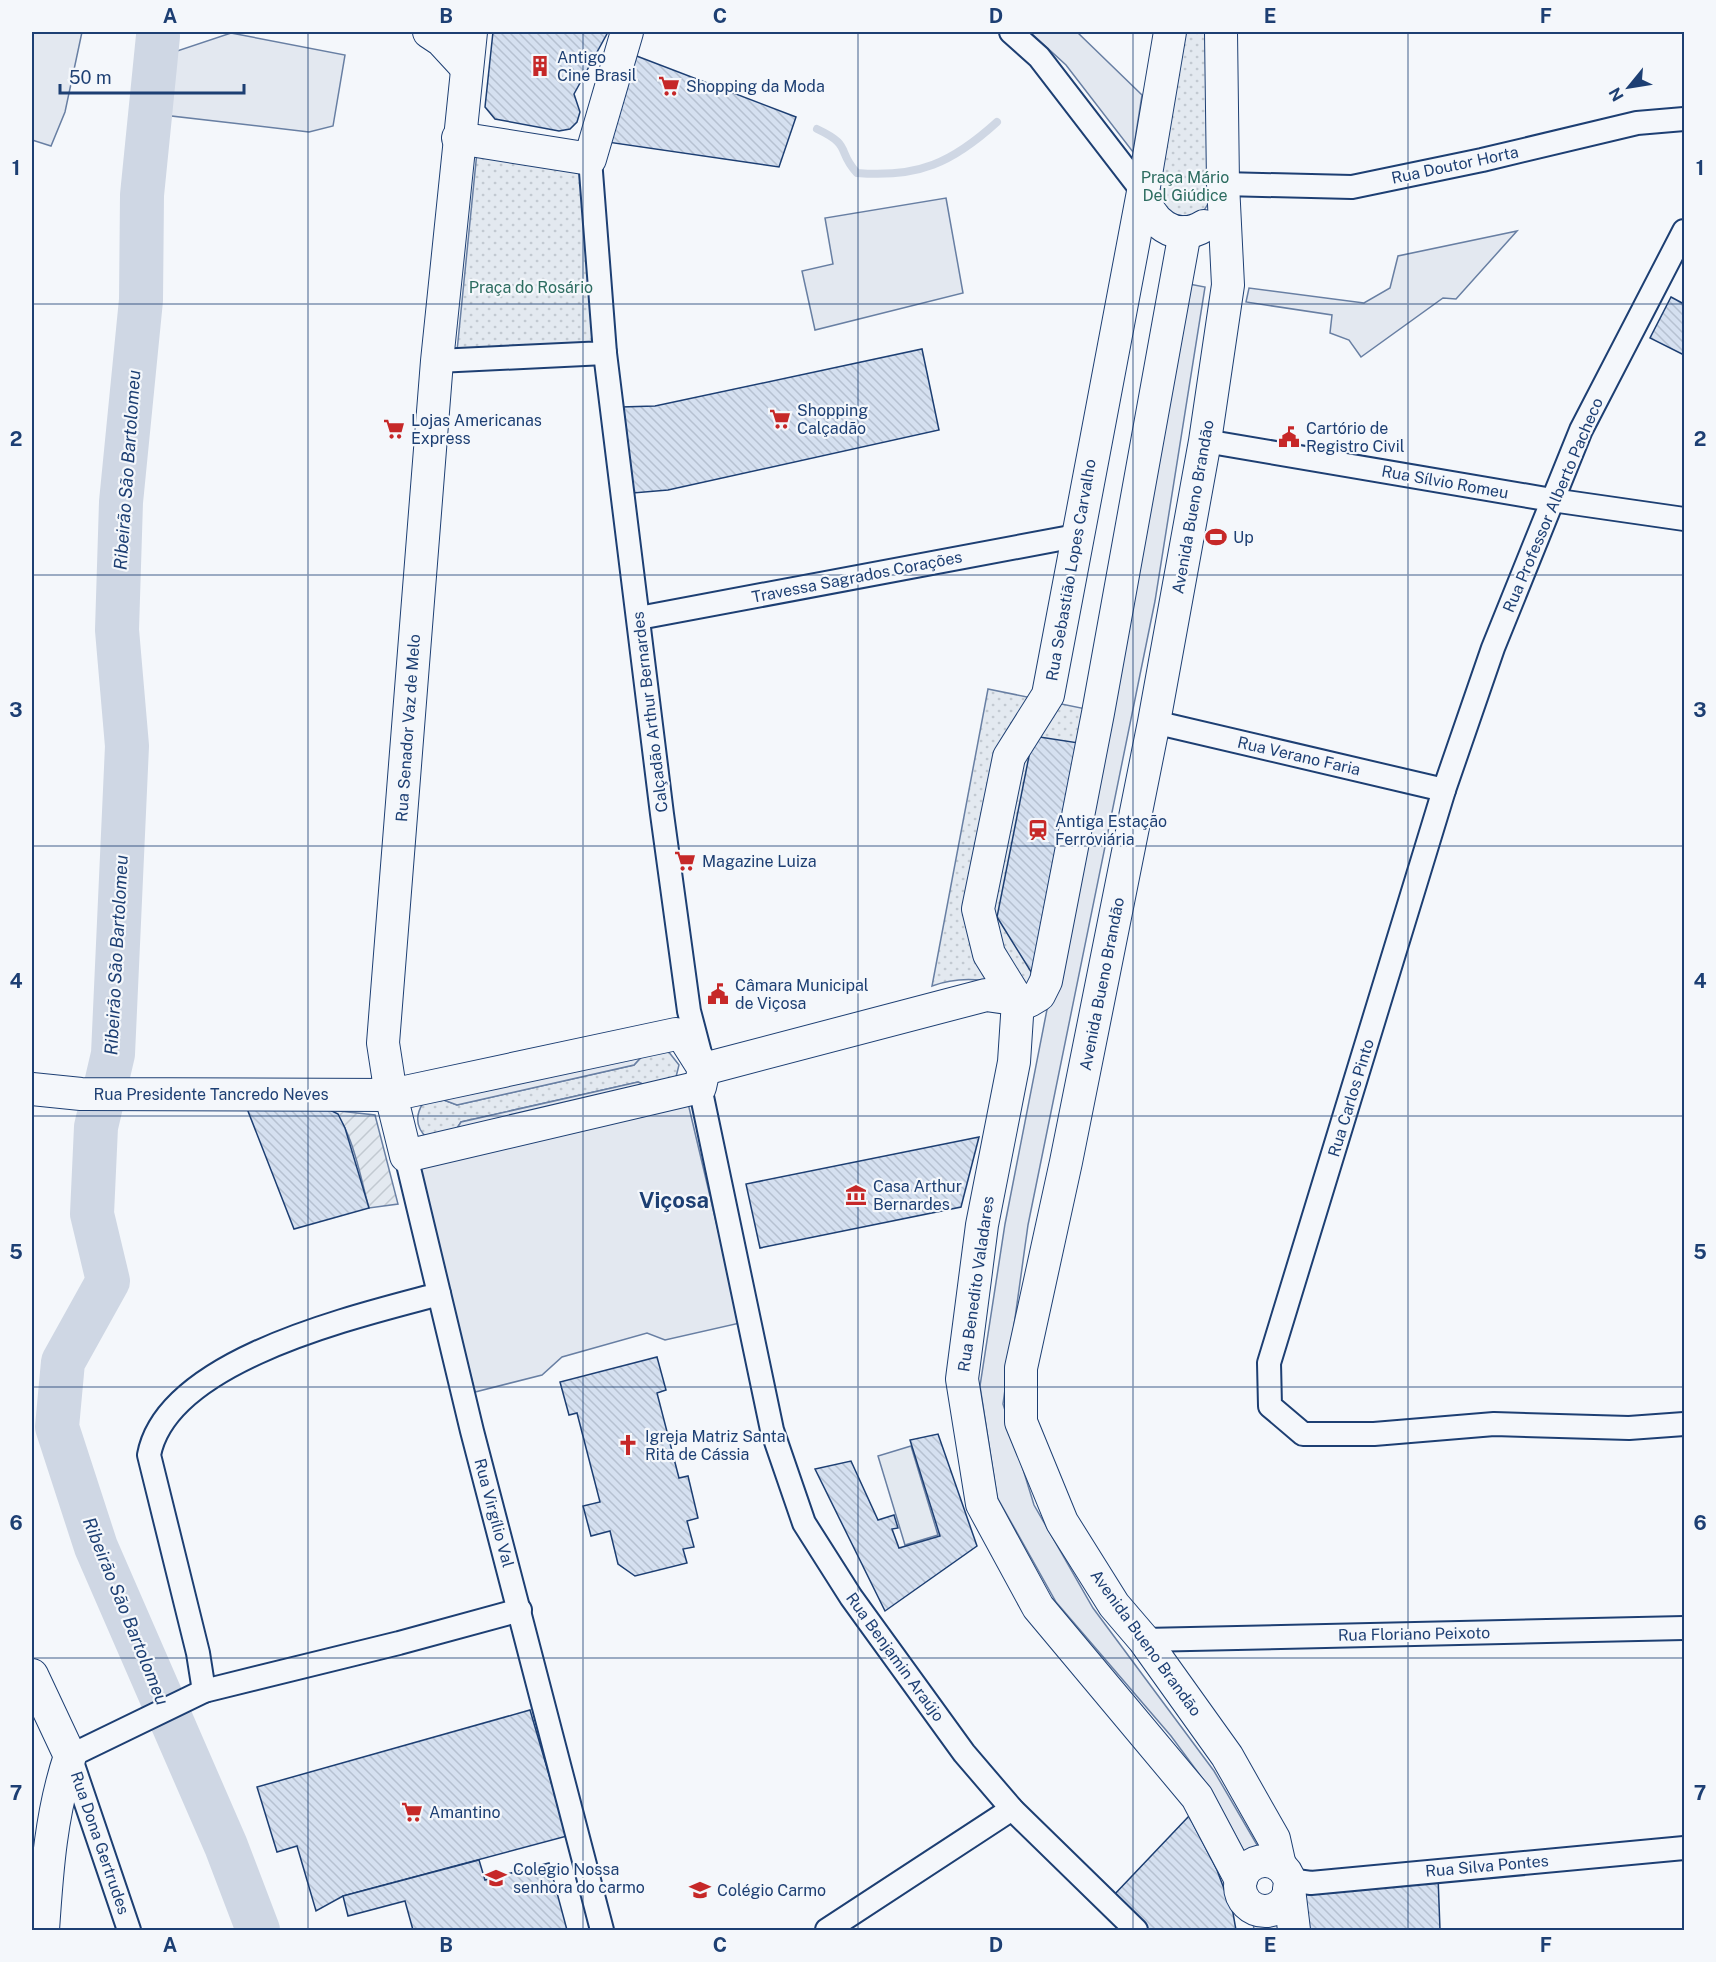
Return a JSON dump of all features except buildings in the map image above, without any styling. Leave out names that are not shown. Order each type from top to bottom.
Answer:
[{"type":"street","points":[[429,32],[441,40],[465,66]]},
{"type":"street","name":"Rua Senador Vaz de Melo","points":[[391,1095],[383,1042],[437,361],[465,66],[471,32]]},
{"type":"street","points":[[458,138],[590,159],[627,32]]},
{"type":"street","points":[[1011,32],[1040,57],[1143,192],[1151,216],[1160,225],[1185,232],[1198,229],[1210,222],[1223,191]]},
{"type":"street","name":"Rua Sebastião Lopes Carvalho","points":[[1018,1001],[989,954],[978,909],[1009,756],[1048,695],[1076,536],[1143,192],[1170,32]]},
{"type":"street","name":"Avenida Bueno Brandão","points":[[1221,32],[1223,191],[1228,285],[1205,441],[1154,722],[1066,1162],[1021,1368],[1021,1422],[1062,1522],[1114,1605],[1143,1640],[1227,1756],[1274,1839],[1286,1879],[1294,1930]]},
{"type":"street","name":"Rua Doutor Horta","points":[[1223,191],[1353,187],[1637,123],[1684,118]]},
{"type":"street","name":"Calçadão Arthur Bernardes","points":[[590,159],[605,353],[689,1011],[748,1327]]},
{"type":"street","name":"Rua Professor Alberto Pacheco","points":[[1444,790],[1493,648],[1581,430],[1684,231]]},
{"type":"street","points":[[406,1156],[702,1078],[986,995],[1029,1001],[1039,995],[1046,981],[1100,701],[1185,232]]},
{"type":"street","points":[[437,361],[605,353]]},
{"type":"street","name":"Rua Sílvio Romeu","points":[[1205,441],[1552,500],[1684,519]]},
{"type":"street","name":"Travessa Sagrados Corações","points":[[639,618],[1076,536]]},
{"type":"street","name":"Rua Verano Faria","points":[[1154,722],[1444,790]]},
{"type":"street","name":"Rua Carlos Pinto","points":[[1444,790],[1269,1363],[1270,1406],[1303,1434],[1374,1434],[1494,1424],[1629,1428],[1684,1424]]},
{"type":"street","name":"Rua Benedito Valadares","points":[[1018,1001],[1014,1062],[982,1225],[962,1379],[982,1504],[1038,1607],[1197,1797],[1246,1904]]},
{"type":"street","name":"Rua Presidente Tancredo Neves","points":[[32,1089],[96,1094],[391,1095],[676,1034],[685,1039],[702,1078]]},
{"type":"street","name":"Rua Virgílio Val","points":[[391,1095],[519,1610],[602,1930]]},
{"type":"street","points":[[204,1690],[198,1653],[149,1455],[152,1437],[177,1403],[219,1372],[255,1353],[321,1329],[440,1294]]},
{"type":"street","name":"Rua Benjamin Araújo","points":[[748,1327],[772,1430],[804,1523],[851,1596],[957,1744],[1012,1809],[1136,1930]]},
{"type":"street","points":[[70,1756],[204,1690],[399,1643],[519,1610]]},
{"type":"street","name":"Rua Floriano Peixoto","points":[[1143,1640],[1684,1628]]},
{"type":"street","points":[[32,1676],[70,1756],[58,1792],[51,1828],[43,1930]]},
{"type":"street","name":"Rua Dona Gertrudes","points":[[70,1756],[129,1930]]},
{"type":"street","points":[[827,1930],[1012,1809]]},
{"type":"street","name":"Rua Silva Pontes","points":[[1286,1879],[1311,1883],[1684,1848]]},
{"type":"street","points":[[1264,1861],[1286,1879],[1287,1897],[1275,1909],[1259,1910],[1246,1904],[1244,1873],[1255,1863],[1264,1861]]},
{"type":"green space","name":"Praça Mário Del Giúdice","points":[[1180,32],[1208,32],[1214,191],[1199,215],[1183,222],[1157,208]]},
{"type":"green space","name":"Praça do Rosário","points":[[478,142],[588,161],[602,351],[456,361]]},
{"type":"green space","points":[[988,689],[1096,711],[1038,993],[972,979],[932,986]]},
{"type":"green space","points":[[668,1051],[679,1065],[675,1081],[654,1089],[638,1082],[461,1122],[452,1136],[427,1138],[419,1126],[418,1117],[423,1103],[441,1099],[457,1105],[634,1065],[645,1053]]},
{"type":"green space","points":[[330,1110],[375,1115],[398,1204],[369,1208],[350,1139],[344,1126]]},
{"type":"green space","points":[[911,1446],[938,1535],[905,1545],[878,1456]]},
{"type":"green space","points":[[1253,1922],[1289,1923],[1290,1930],[1254,1930]]},
{"type":"shaded area","points":[[32,32],[82,32],[65,112],[51,146],[32,140]]},
{"type":"shaded area","points":[[1030,32],[1077,32],[1142,95],[1133,152],[1066,65]]},
{"type":"shaded area","points":[[231,33],[345,55],[333,126],[309,132],[163,115],[174,52]]},
{"type":"shaded area","points":[[946,198],[963,293],[815,330],[802,271],[833,264],[825,218]]},
{"type":"shaded area","points":[[1517,231],[1456,299],[1443,298],[1361,357],[1349,340],[1330,333],[1332,315],[1246,302],[1249,288],[1364,303],[1390,288],[1398,256]]},
{"type":"shaded area","points":[[1189,284],[1205,287],[1155,601],[1028,1225],[1003,1404],[1034,1505],[1093,1608],[1214,1771],[1260,1850],[1246,1855],[1211,1790],[1171,1736],[1056,1602],[997,1497],[980,1386],[1005,1224]]},
{"type":"shaded area","points":[[645,1053],[634,1065],[457,1105],[441,1099]]},
{"type":"shaded area","points":[[638,1082],[654,1089],[452,1136],[461,1122]]},
{"type":"shaded area","points":[[687,1099],[740,1323],[665,1340],[647,1333],[562,1357],[542,1375],[475,1392],[416,1166]]},
{"type":"waterway","name":"Ribeirão São Bartolomeu","points":[[158,36],[142,195],[141,300],[121,502],[117,630],[127,746],[113,1054],[96,1127],[92,1214],[108,1281],[63,1362],[57,1427],[96,1547],[226,1846],[258,1930]]},
{"type":"waterway","points":[[817,129],[840,144],[857,173],[879,174],[898,173],[933,165],[965,148],[997,122]]},
{"type":"place","name":"Antigo Cine Brasil","points":[[540,66]]},
{"type":"place","name":"Shopping da Moda","points":[[669,86]]},
{"type":"place","name":"Shopping Calçadão","points":[[780,419]]},
{"type":"place","name":"Lojas Americanas Express","points":[[394,429]]},
{"type":"place","name":"Cartório de Registro Civil","points":[[1289,437]]},
{"type":"place","name":"Up","points":[[1216,537]]},
{"type":"place","name":"Antiga Estação Ferroviária","points":[[1038,830]]},
{"type":"place","name":"Magazine Luiza","points":[[685,861]]},
{"type":"place","name":"Câmara Municipal de Viçosa","points":[[718,994]]},
{"type":"place","name":"Casa Arthur Bernardes","points":[[856,1195]]},
{"type":"place","name":"Igreja Matriz Santa Rita de Cássia","points":[[628,1445]]},
{"type":"place","name":"Amantino","points":[[412,1812]]},
{"type":"place","name":"Colegio Nossa senhora do carmo","points":[[496,1878]]},
{"type":"place","name":"Colégio Carmo","points":[[700,1890]]},
{"type":"district","name":"Viçosa","points":[[674,1200]]}]
